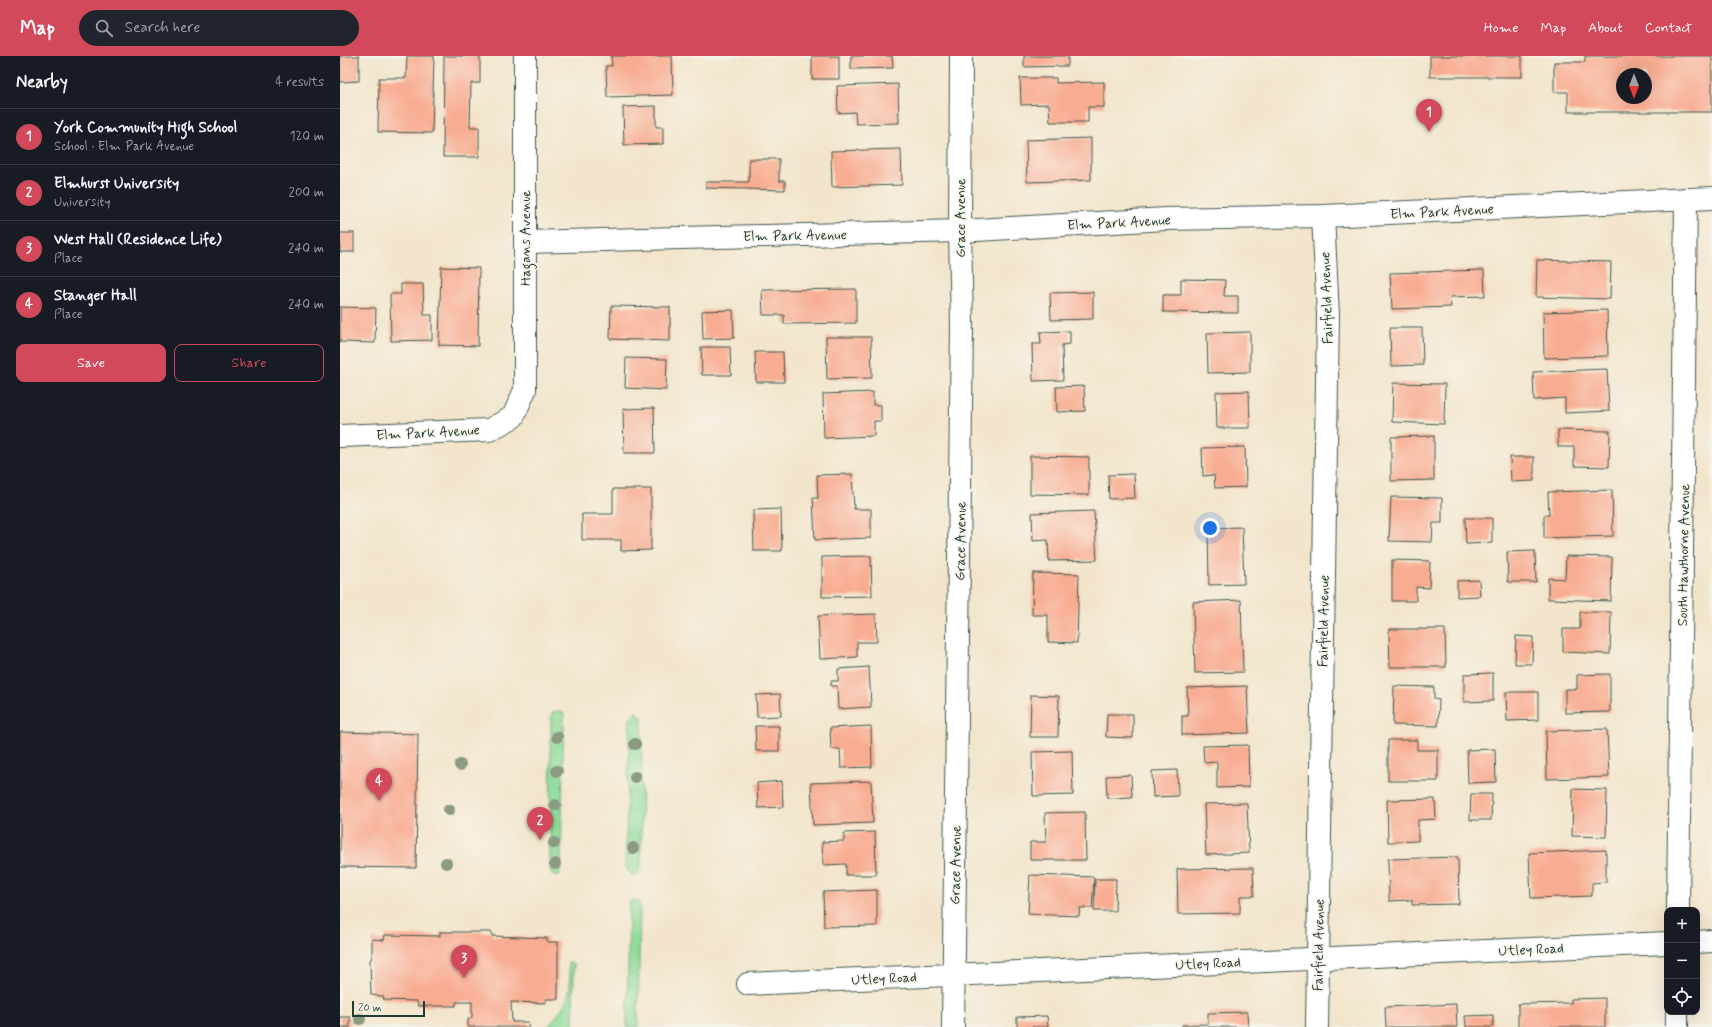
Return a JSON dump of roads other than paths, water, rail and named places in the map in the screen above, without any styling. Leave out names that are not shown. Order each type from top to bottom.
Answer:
[{"type":"street","name":"Hagans Avenue","points":[[513,417],[525,390],[525,56]]},
{"type":"street","name":"Grace Avenue","points":[[953,1027],[962,327],[960,231],[961,56]]},
{"type":"street","name":"Elm Park Avenue","points":[[525,242],[960,231],[1166,219],[1323,216],[1712,198]]},
{"type":"street","name":"South Hawthorne Avenue","points":[[1678,907],[1686,199]]},
{"type":"street","name":"Fairfield Avenue","points":[[1317,1027],[1328,315],[1323,216]]},
{"type":"street","name":"Elm Park Avenue","points":[[340,436],[489,430],[513,417]]},
{"type":"street","points":[[1700,942],[1712,941]]},
{"type":"street","name":"Utley Road","points":[[748,984],[1664,943]]},
{"type":"street","points":[[1677,1015],[1677,1027]]},
{"type":"place","name":"York Community High School","points":[[1429,132]]},
{"type":"place","name":"Stanger Hall","points":[[379,801]]},
{"type":"place","name":"Elmhurst University","points":[[540,840]]},
{"type":"place","name":"West Hall (Residence Life)","points":[[464,978]]}]
